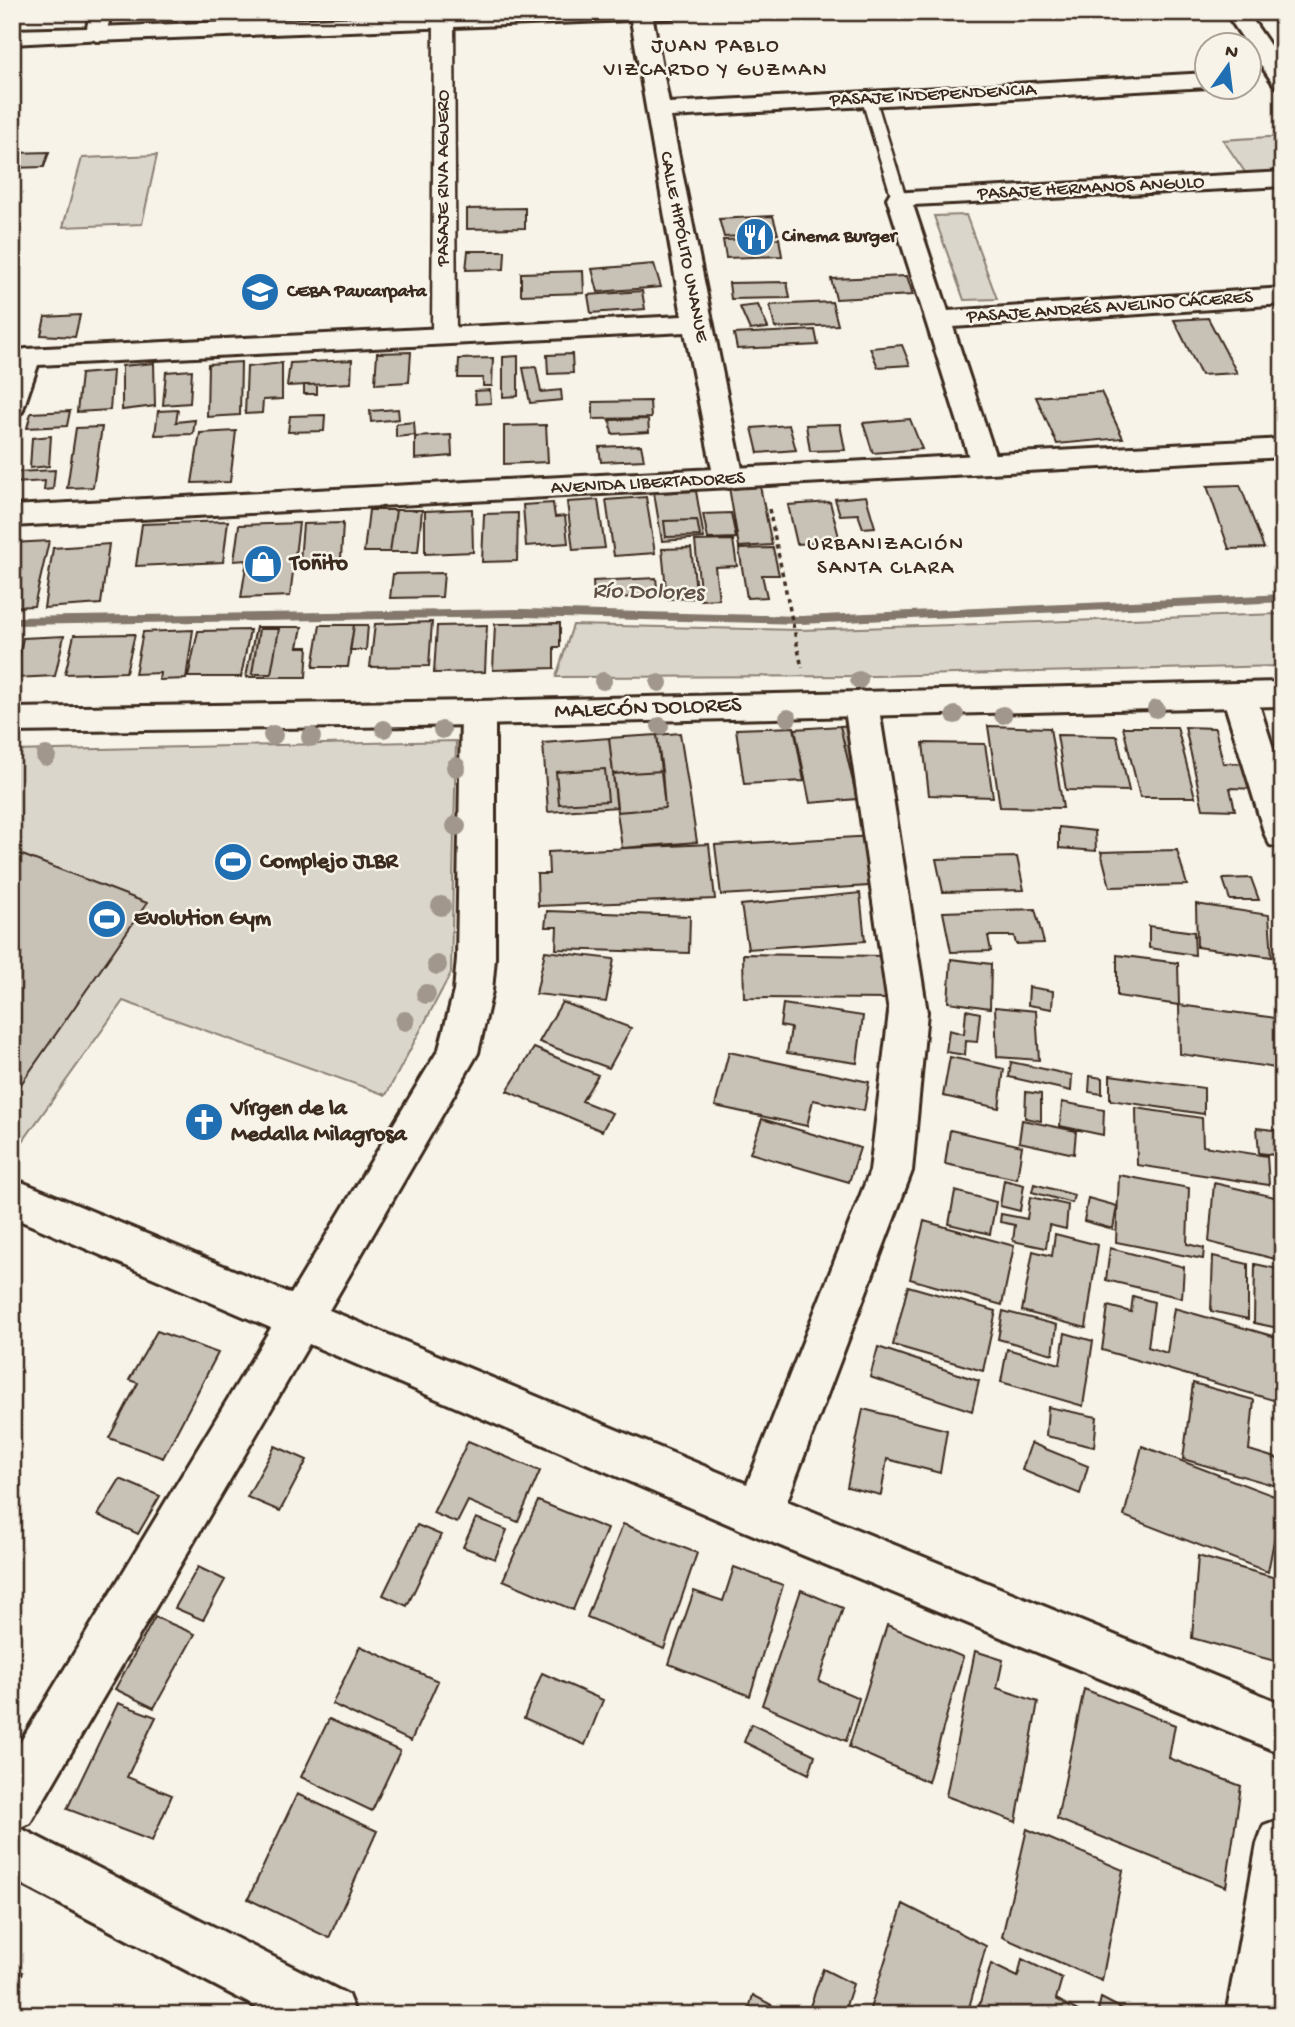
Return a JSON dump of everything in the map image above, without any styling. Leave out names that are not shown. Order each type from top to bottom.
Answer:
[{"type":"street","points":[[12,37],[99,23],[444,21],[672,12]]},
{"type":"street","points":[[1236,12],[1281,78]]},
{"type":"street","name":"CALLE HIPÓLITO UNANUE","points":[[641,13],[657,111],[729,480]]},
{"type":"street","name":"PASAJE RIVA AGUERO","points":[[444,21],[444,335]]},
{"type":"street","name":"PASAJE INDEPENDENCIA","points":[[657,111],[1194,81]]},
{"type":"street","name":"PASAJE HERMANOS ANGULO","points":[[899,198],[1283,179]]},
{"type":"street","points":[[899,198],[982,464]]},
{"type":"street","name":"PASAJE ANDRÉS AVELINO CÁCERES","points":[[937,320],[1283,296]]},
{"type":"street","points":[[12,406],[26,357],[697,323]]},
{"type":"street","name":"AVENIDA LIBERTADORES","points":[[12,516],[729,480],[1283,448]]},
{"type":"street","name":"MALECÓN DOLORES","points":[[12,720],[478,713],[1283,694]]},
{"type":"street","points":[[1239,695],[1283,835]]},
{"type":"street","points":[[759,1513],[891,1171],[908,1012],[904,963],[861,703]]},
{"type":"street","points":[[12,1805],[458,1054],[473,991],[476,958],[478,713]]},
{"type":"street","points":[[12,1197],[759,1513],[1283,1729]]},
{"type":"street","points":[[1254,2015],[1283,1844]]},
{"type":"street","points":[[12,1850],[328,2015]]},
{"type":"lane","points":[[869,100],[899,198]]},
{"type":"path","points":[[762,477],[800,653]]},
{"type":"shaded area","points":[[1283,136],[1283,173],[1247,175],[1223,140]]},
{"type":"shaded area","points":[[157,155],[142,224],[63,227],[82,158]]},
{"type":"shaded area","points":[[966,215],[997,299],[964,300],[934,216]]},
{"type":"shaded area","points":[[1283,614],[1283,666],[876,676],[556,677],[573,625],[800,630]]},
{"type":"shaded area","name":"Complejo JLBR","points":[[456,741],[451,973],[386,1095],[123,1001],[18,1148],[12,1146],[12,751]]},
{"type":"building","points":[[49,152],[44,167],[12,168],[13,153]]},
{"type":"building","points":[[525,208],[525,228],[467,229],[467,209]]},
{"type":"building","points":[[773,216],[778,234],[724,237],[719,219]]},
{"type":"building","points":[[779,238],[782,256],[726,258],[723,240]]},
{"type":"building","points":[[468,251],[505,251],[504,269],[466,270]]},
{"type":"building","points":[[654,264],[661,287],[598,292],[592,269]]},
{"type":"building","points":[[583,271],[584,293],[521,295],[521,273]]},
{"type":"building","points":[[907,276],[913,295],[836,299],[831,279]]},
{"type":"building","points":[[787,282],[790,298],[731,299],[729,283]]},
{"type":"building","points":[[642,291],[645,309],[591,313],[588,295]]},
{"type":"building","points":[[832,302],[838,325],[775,328],[770,305]]},
{"type":"building","points":[[758,305],[768,328],[750,330],[740,307]]},
{"type":"building","points":[[80,315],[75,337],[41,335],[45,317]]},
{"type":"building","points":[[1208,318],[1237,373],[1201,375],[1174,320]]},
{"type":"building","points":[[815,330],[818,345],[737,349],[734,334]]},
{"type":"building","points":[[902,345],[910,365],[878,367],[870,348]]},
{"type":"building","points":[[411,352],[409,382],[375,384],[377,353]]},
{"type":"building","points":[[572,354],[573,373],[548,374],[547,355]]},
{"type":"building","points":[[518,356],[518,396],[503,397],[503,357]]},
{"type":"building","points":[[493,358],[492,386],[483,386],[483,378],[458,378],[459,359]]},
{"type":"building","points":[[352,360],[351,383],[287,386],[290,363]]},
{"type":"building","points":[[241,362],[240,415],[207,417],[208,364]]},
{"type":"building","points":[[154,363],[155,406],[122,410],[122,366]]},
{"type":"building","points":[[282,363],[282,399],[263,400],[262,413],[245,414],[247,367]]},
{"type":"building","points":[[536,367],[541,392],[561,390],[562,400],[530,403],[523,368]]},
{"type":"building","points":[[192,370],[190,403],[163,405],[166,372]]},
{"type":"building","points":[[113,371],[110,410],[77,412],[81,374]]},
{"type":"building","points":[[304,385],[317,385],[317,394],[304,394]]},
{"type":"building","points":[[490,390],[491,403],[476,404],[475,391]]},
{"type":"building","points":[[1101,392],[1123,438],[1057,444],[1036,397]]},
{"type":"building","points":[[650,401],[651,418],[593,419],[593,402]]},
{"type":"building","points":[[398,409],[399,419],[371,422],[370,411]]},
{"type":"building","points":[[178,410],[176,422],[195,420],[193,434],[155,435],[158,411]]},
{"type":"building","points":[[70,411],[67,426],[27,428],[31,413]]},
{"type":"building","points":[[325,415],[324,431],[288,432],[290,416]]},
{"type":"building","points":[[648,419],[649,432],[612,434],[610,420]]},
{"type":"building","points":[[910,419],[922,449],[873,453],[863,423]]},
{"type":"building","points":[[414,422],[415,435],[396,437],[396,424]]},
{"type":"building","points":[[840,424],[845,450],[810,451],[806,425]]},
{"type":"building","points":[[546,425],[548,462],[504,464],[504,426]]},
{"type":"building","points":[[789,425],[796,450],[758,453],[752,428]]},
{"type":"building","points":[[102,427],[93,487],[67,488],[76,428]]},
{"type":"building","points":[[236,431],[230,482],[192,483],[200,433]]},
{"type":"building","points":[[451,435],[452,456],[415,459],[415,437]]},
{"type":"building","points":[[51,436],[49,466],[30,468],[32,438]]},
{"type":"building","points":[[641,445],[644,460],[601,462],[599,447]]},
{"type":"building","points":[[55,470],[53,489],[44,490],[45,481],[15,483],[17,472]]},
{"type":"building","points":[[1240,485],[1264,548],[1229,549],[1207,486]]},
{"type":"building","points":[[760,486],[772,545],[739,547],[729,487]]},
{"type":"building","points":[[696,491],[704,538],[662,541],[654,493]]},
{"type":"building","points":[[866,496],[875,527],[863,528],[858,514],[840,515],[835,499]]},
{"type":"building","points":[[646,497],[655,553],[614,556],[606,500]]},
{"type":"building","points":[[598,500],[605,548],[573,550],[567,502]]},
{"type":"building","points":[[830,502],[840,541],[797,544],[788,505]]},
{"type":"building","points":[[553,503],[555,517],[565,516],[568,543],[526,546],[523,505]]},
{"type":"building","points":[[472,509],[473,552],[425,554],[425,511]]},
{"type":"building","points":[[369,510],[396,510],[390,552],[364,552]]},
{"type":"building","points":[[396,510],[422,510],[418,552],[390,552]]},
{"type":"building","points":[[518,513],[517,561],[482,562],[484,514]]},
{"type":"building","points":[[731,513],[736,538],[708,539],[703,514]]},
{"type":"building","points":[[697,520],[700,536],[666,537],[664,521]]},
{"type":"building","points":[[228,521],[223,562],[136,566],[142,524]]},
{"type":"building","points":[[299,523],[290,596],[241,598],[247,560],[234,561],[239,525]]},
{"type":"building","points":[[343,523],[341,559],[300,561],[303,524]]},
{"type":"building","points":[[733,540],[737,566],[715,567],[719,599],[701,600],[695,541]]},
{"type":"building","points":[[49,541],[34,606],[12,607],[12,543]]},
{"type":"building","points":[[109,544],[101,604],[44,608],[53,548]]},
{"type":"building","points":[[691,548],[697,598],[667,599],[662,549]]},
{"type":"building","points":[[773,548],[779,575],[762,575],[767,597],[747,598],[739,549]]},
{"type":"building","points":[[444,573],[442,597],[390,598],[393,574]]},
{"type":"building","points":[[656,578],[658,596],[594,599],[593,581]]},
{"type":"building","points":[[432,622],[429,666],[370,667],[375,624]]},
{"type":"building","points":[[560,623],[560,647],[554,647],[554,668],[493,670],[495,624]]},
{"type":"building","points":[[320,625],[354,625],[348,667],[313,667]]},
{"type":"building","points":[[354,625],[368,625],[366,650],[350,650]]},
{"type":"building","points":[[487,625],[485,672],[434,673],[437,626]]},
{"type":"building","points":[[256,627],[302,627],[298,647],[308,647],[306,677],[246,677]]},
{"type":"building","points":[[259,629],[279,629],[271,674],[252,674]]},
{"type":"building","points":[[193,630],[186,679],[159,680],[160,673],[135,674],[143,632]]},
{"type":"building","points":[[250,630],[241,677],[188,677],[198,631]]},
{"type":"building","points":[[135,634],[126,672],[65,674],[74,635]]},
{"type":"building","points":[[64,636],[55,676],[14,678],[23,638]]},
{"type":"building","points":[[855,725],[870,797],[857,799],[840,726]]},
{"type":"building","points":[[840,726],[857,799],[810,803],[795,729]]},
{"type":"building","points":[[988,726],[1050,728],[1063,808],[1000,807]]},
{"type":"building","points":[[794,727],[804,781],[744,784],[736,729]]},
{"type":"building","points":[[1123,727],[1177,727],[1195,797],[1140,797]]},
{"type":"building","points":[[1185,727],[1215,728],[1223,763],[1252,764],[1257,789],[1230,788],[1235,810],[1203,809]]},
{"type":"building","points":[[680,733],[697,842],[622,848],[617,812],[665,808],[657,735]]},
{"type":"building","points":[[657,735],[662,771],[613,774],[609,738]]},
{"type":"building","points":[[1057,735],[1117,736],[1129,791],[1066,790]]},
{"type":"building","points":[[609,738],[617,807],[548,812],[543,743]]},
{"type":"building","points":[[923,743],[985,744],[993,797],[929,795]]},
{"type":"building","points":[[605,769],[608,801],[559,804],[556,772]]},
{"type":"building","points":[[662,771],[665,808],[617,812],[613,774]]},
{"type":"building","points":[[1059,827],[1095,831],[1096,851],[1059,848]]},
{"type":"building","points":[[874,836],[885,885],[721,895],[715,845]]},
{"type":"building","points":[[709,844],[715,899],[538,906],[537,874],[549,874],[548,852]]},
{"type":"building","points":[[1177,850],[1187,885],[1110,887],[1101,852]]},
{"type":"building","points":[[12,851],[147,903],[12,1097]]},
{"type":"building","points":[[1017,857],[1024,890],[943,892],[936,859]]},
{"type":"building","points":[[1251,878],[1259,900],[1230,900],[1223,879]]},
{"type":"building","points":[[860,893],[865,941],[748,949],[741,905]]},
{"type":"building","points":[[1196,904],[1269,915],[1272,957],[1197,947]]},
{"type":"building","points":[[1035,909],[1044,943],[1016,944],[1014,936],[988,936],[991,951],[951,952],[943,912]]},
{"type":"building","points":[[547,911],[690,916],[689,953],[556,949],[557,927],[545,927]]},
{"type":"building","points":[[1149,926],[1194,932],[1195,955],[1149,948]]},
{"type":"building","points":[[545,951],[614,959],[606,1002],[536,994]]},
{"type":"building","points":[[743,954],[886,956],[890,999],[744,998]]},
{"type":"building","points":[[1117,955],[1178,963],[1179,1005],[1117,996]]},
{"type":"building","points":[[951,959],[991,964],[990,1008],[948,1002]]},
{"type":"building","points":[[1029,987],[1053,991],[1052,1009],[1028,1005]]},
{"type":"building","points":[[562,1002],[631,1028],[609,1068],[539,1042]]},
{"type":"building","points":[[783,1004],[863,1016],[857,1063],[787,1053],[791,1028],[780,1026]]},
{"type":"building","points":[[1179,1005],[1283,1019],[1283,1069],[1180,1054]]},
{"type":"building","points":[[995,1007],[1036,1011],[1039,1060],[997,1057]]},
{"type":"building","points":[[966,1010],[980,1013],[977,1042],[966,1041],[965,1055],[946,1052],[949,1030],[964,1034]]},
{"type":"building","points":[[534,1048],[598,1075],[582,1101],[612,1113],[602,1131],[507,1091]]},
{"type":"building","points":[[729,1052],[869,1082],[864,1111],[813,1100],[807,1126],[715,1106]]},
{"type":"building","points":[[950,1057],[1004,1069],[999,1108],[943,1096]]},
{"type":"building","points":[[1011,1062],[1072,1075],[1071,1091],[1009,1077]]},
{"type":"building","points":[[1110,1075],[1204,1088],[1204,1114],[1110,1100]]},
{"type":"building","points":[[1090,1076],[1102,1078],[1102,1094],[1089,1092]]},
{"type":"building","points":[[1026,1092],[1041,1094],[1041,1121],[1025,1118]]},
{"type":"building","points":[[1062,1102],[1104,1110],[1103,1135],[1060,1126]]},
{"type":"building","points":[[1136,1108],[1202,1118],[1203,1146],[1267,1156],[1269,1185],[1137,1165]]},
{"type":"building","points":[[762,1119],[860,1148],[849,1182],[750,1153]]},
{"type":"building","points":[[1022,1120],[1076,1131],[1074,1154],[1019,1142]]},
{"type":"building","points":[[1257,1128],[1283,1131],[1283,1156],[1259,1153]]},
{"type":"building","points":[[950,1130],[1022,1146],[1017,1179],[945,1164]]},
{"type":"building","points":[[1119,1175],[1189,1188],[1187,1244],[1204,1248],[1203,1259],[1116,1242]]},
{"type":"building","points":[[1004,1180],[1024,1185],[1020,1211],[1000,1206]]},
{"type":"building","points":[[1214,1183],[1283,1199],[1283,1261],[1209,1242]]},
{"type":"building","points":[[1034,1184],[1074,1195],[1072,1203],[1032,1192]]},
{"type":"building","points":[[955,1191],[996,1202],[990,1234],[949,1224]]},
{"type":"building","points":[[1030,1197],[1068,1205],[1066,1229],[1049,1225],[1046,1248],[1013,1241],[1015,1225],[1000,1222],[1001,1214],[1027,1219]]},
{"type":"building","points":[[1088,1198],[1117,1206],[1113,1229],[1084,1221]]},
{"type":"building","points":[[924,1221],[1014,1246],[1002,1305],[910,1279]]},
{"type":"building","points":[[1055,1234],[1098,1245],[1086,1328],[1022,1311],[1033,1251],[1052,1256]]},
{"type":"building","points":[[1110,1248],[1184,1267],[1182,1298],[1106,1280]]},
{"type":"building","points":[[1213,1256],[1248,1264],[1248,1319],[1211,1311]]},
{"type":"building","points":[[1255,1264],[1283,1270],[1283,1329],[1254,1323]]},
{"type":"building","points":[[908,1286],[996,1311],[983,1371],[893,1345]]},
{"type":"building","points":[[1133,1296],[1154,1302],[1148,1347],[1167,1353],[1174,1308],[1283,1339],[1280,1402],[1102,1350],[1108,1306],[1131,1312]]},
{"type":"building","points":[[1003,1311],[1057,1325],[1053,1354],[998,1339]]},
{"type":"building","points":[[157,1331],[218,1353],[163,1458],[109,1438],[138,1383],[129,1380]]},
{"type":"building","points":[[1065,1333],[1093,1341],[1083,1406],[1001,1382],[1007,1349],[1060,1364]]},
{"type":"building","points":[[878,1347],[979,1381],[972,1411],[870,1377]]},
{"type":"building","points":[[1193,1383],[1254,1400],[1249,1450],[1282,1460],[1280,1487],[1183,1459]]},
{"type":"building","points":[[1048,1407],[1097,1417],[1094,1447],[1046,1436]]},
{"type":"building","points":[[863,1409],[947,1430],[940,1473],[887,1459],[881,1495],[847,1487]]},
{"type":"building","points":[[468,1441],[540,1471],[518,1522],[468,1501],[457,1523],[433,1513]]},
{"type":"building","points":[[1031,1443],[1088,1466],[1080,1494],[1022,1470]]},
{"type":"building","points":[[275,1446],[307,1460],[280,1511],[247,1497]]},
{"type":"building","points":[[1142,1446],[1282,1499],[1268,1572],[1124,1516]]},
{"type":"building","points":[[120,1479],[160,1496],[138,1534],[98,1515]]},
{"type":"building","points":[[538,1501],[607,1529],[573,1610],[503,1580]]},
{"type":"building","points":[[476,1518],[507,1530],[495,1559],[463,1547]]},
{"type":"building","points":[[623,1524],[697,1553],[664,1649],[587,1617]]},
{"type":"building","points":[[417,1525],[441,1535],[407,1606],[383,1595]]},
{"type":"building","points":[[1198,1556],[1283,1580],[1282,1663],[1192,1638]]},
{"type":"building","points":[[198,1567],[225,1580],[203,1620],[175,1608]]},
{"type":"building","points":[[734,1567],[783,1585],[750,1696],[669,1664],[694,1591],[723,1601]]},
{"type":"building","points":[[801,1590],[843,1608],[819,1681],[859,1698],[846,1741],[762,1705]]},
{"type":"building","points":[[155,1617],[195,1634],[154,1708],[115,1689]]},
{"type":"building","points":[[887,1625],[963,1657],[928,1782],[849,1747]]},
{"type":"building","points":[[360,1646],[438,1681],[411,1741],[332,1704]]},
{"type":"building","points":[[975,1651],[1003,1660],[997,1688],[1038,1702],[1016,1822],[946,1796]]},
{"type":"building","points":[[542,1673],[603,1700],[585,1745],[524,1718]]},
{"type":"building","points":[[1084,1689],[1175,1725],[1169,1758],[1241,1786],[1226,1887],[1057,1819]]},
{"type":"building","points":[[118,1703],[156,1717],[127,1777],[172,1795],[152,1841],[67,1809]]},
{"type":"building","points":[[329,1719],[400,1751],[372,1811],[301,1777]]},
{"type":"building","points":[[751,1724],[815,1755],[809,1774],[744,1742]]},
{"type":"building","points":[[297,1794],[377,1831],[329,1938],[248,1899]]},
{"type":"building","points":[[1027,1829],[1123,1870],[1102,1981],[1002,1937]]},
{"type":"building","points":[[903,1904],[986,1946],[967,2015],[868,2015]]},
{"type":"building","points":[[1022,1959],[1062,1978],[1056,1999],[1085,2015],[977,2013],[991,1964],[1018,1977]]},
{"type":"building","points":[[12,1968],[23,1972],[12,1995]]},
{"type":"building","points":[[823,1969],[853,1984],[843,2015],[807,2015]]},
{"type":"building","points":[[753,1995],[790,2015],[747,2015]]},
{"type":"building","points":[[1101,1998],[1134,2015],[1097,2015]]},
{"type":"waterway","name":"Río Dolores","points":[[12,621],[523,613],[801,620],[1283,598]]},
{"type":"place","name":"Cinema Burger","points":[[755,237]]},
{"type":"place","name":"CEBA Paucarpata","points":[[260,292]]},
{"type":"place","name":"Toñito","points":[[263,564]]},
{"type":"place","name":"Complejo JLBR","points":[[233,862]]},
{"type":"place","name":"Evolution Gym","points":[[107,919]]},
{"type":"place","name":"Vírgen de la Medalla Milagrosa","points":[[204,1122]]},
{"type":"district","name":"JUAN PABLO VIZCARDO Y GUZMAN","points":[[716,59]]},
{"type":"district","name":"URBANIZACIÓN SANTA CLARA","points":[[886,557]]}]
